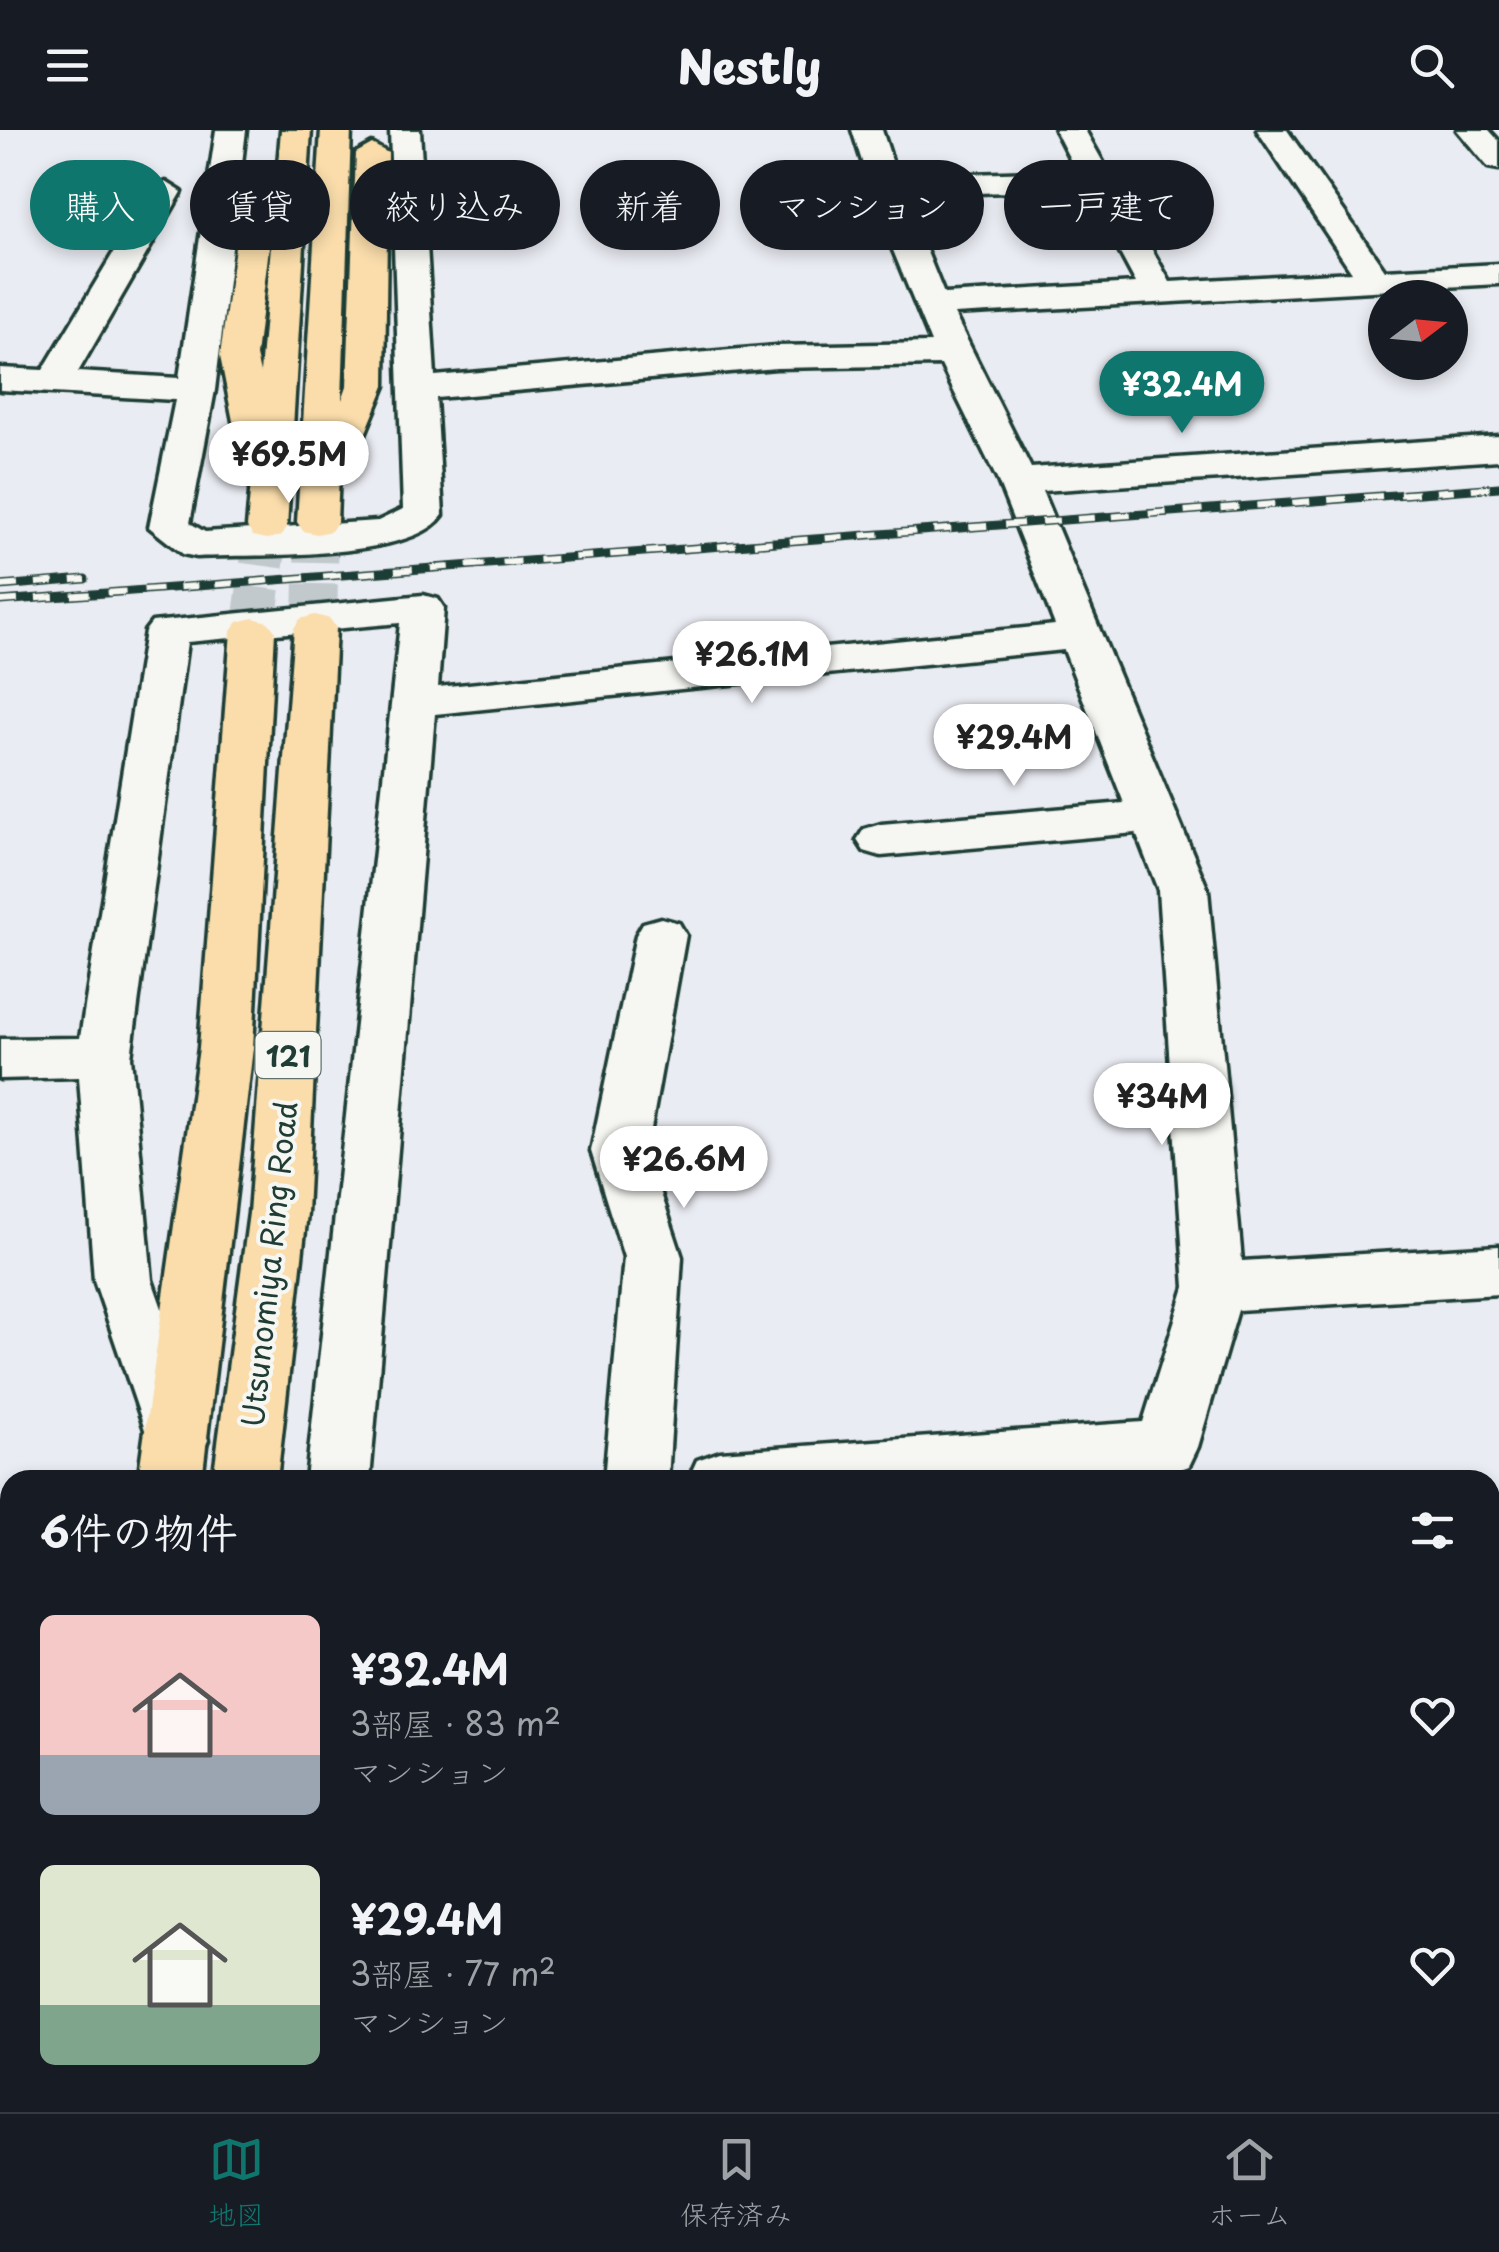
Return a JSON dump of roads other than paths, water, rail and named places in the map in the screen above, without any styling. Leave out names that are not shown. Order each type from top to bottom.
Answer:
[{"type":"highway","points":[[266,130],[238,356],[268,512],[296,130]]},
{"type":"highway","points":[[336,130],[318,511],[366,386],[372,130]]},
{"type":"highway","name":"Utsunomiya Ring Road","points":[[246,1470],[278,1213],[316,628]]},
{"type":"highway","name":"121","points":[[174,1460],[226,1048],[253,631]]},
{"type":"street","points":[[231,130],[196,390],[169,527],[197,545],[386,533],[422,515],[420,388],[406,130]]},
{"type":"street","points":[[868,130],[877,160]]},
{"type":"street","points":[[1070,130],[1086,160]]},
{"type":"street","points":[[1272,130],[1374,280]]},
{"type":"street","points":[[1472,130],[1499,160]]},
{"type":"street","points":[[54,382],[132,250]]},
{"type":"street","points":[[855,1470],[1167,1447],[1216,1287],[1183,890],[1018,481],[952,354],[910,250]]},
{"type":"street","points":[[1135,250],[1158,292]]},
{"type":"street","points":[[1393,280],[1499,274]]},
{"type":"street","points":[[932,305],[1368,281]]},
{"type":"street","points":[[420,388],[776,357],[952,354]]},
{"type":"street","points":[[0,379],[196,390]]},
{"type":"street","points":[[1018,481],[1499,448]]},
{"type":"street","points":[[174,1460],[123,1280],[104,1057],[167,631],[423,608],[339,1470]]},
{"type":"street","points":[[413,703],[1083,635]]},
{"type":"street","points":[[881,840],[1154,816]]},
{"type":"street","points":[[637,1470],[653,1257],[619,1151],[660,935]]},
{"type":"street","points":[[0,1059],[104,1057]]},
{"type":"street","points":[[1216,1287],[1499,1270]]},
{"type":"tunnel","points":[[315,628],[317,522]]},
{"type":"tunnel","points":[[253,631],[267,527]]},
{"type":"railway","points":[[0,601],[1499,487]]},
{"type":"railway","points":[[0,586],[85,579]]}]
